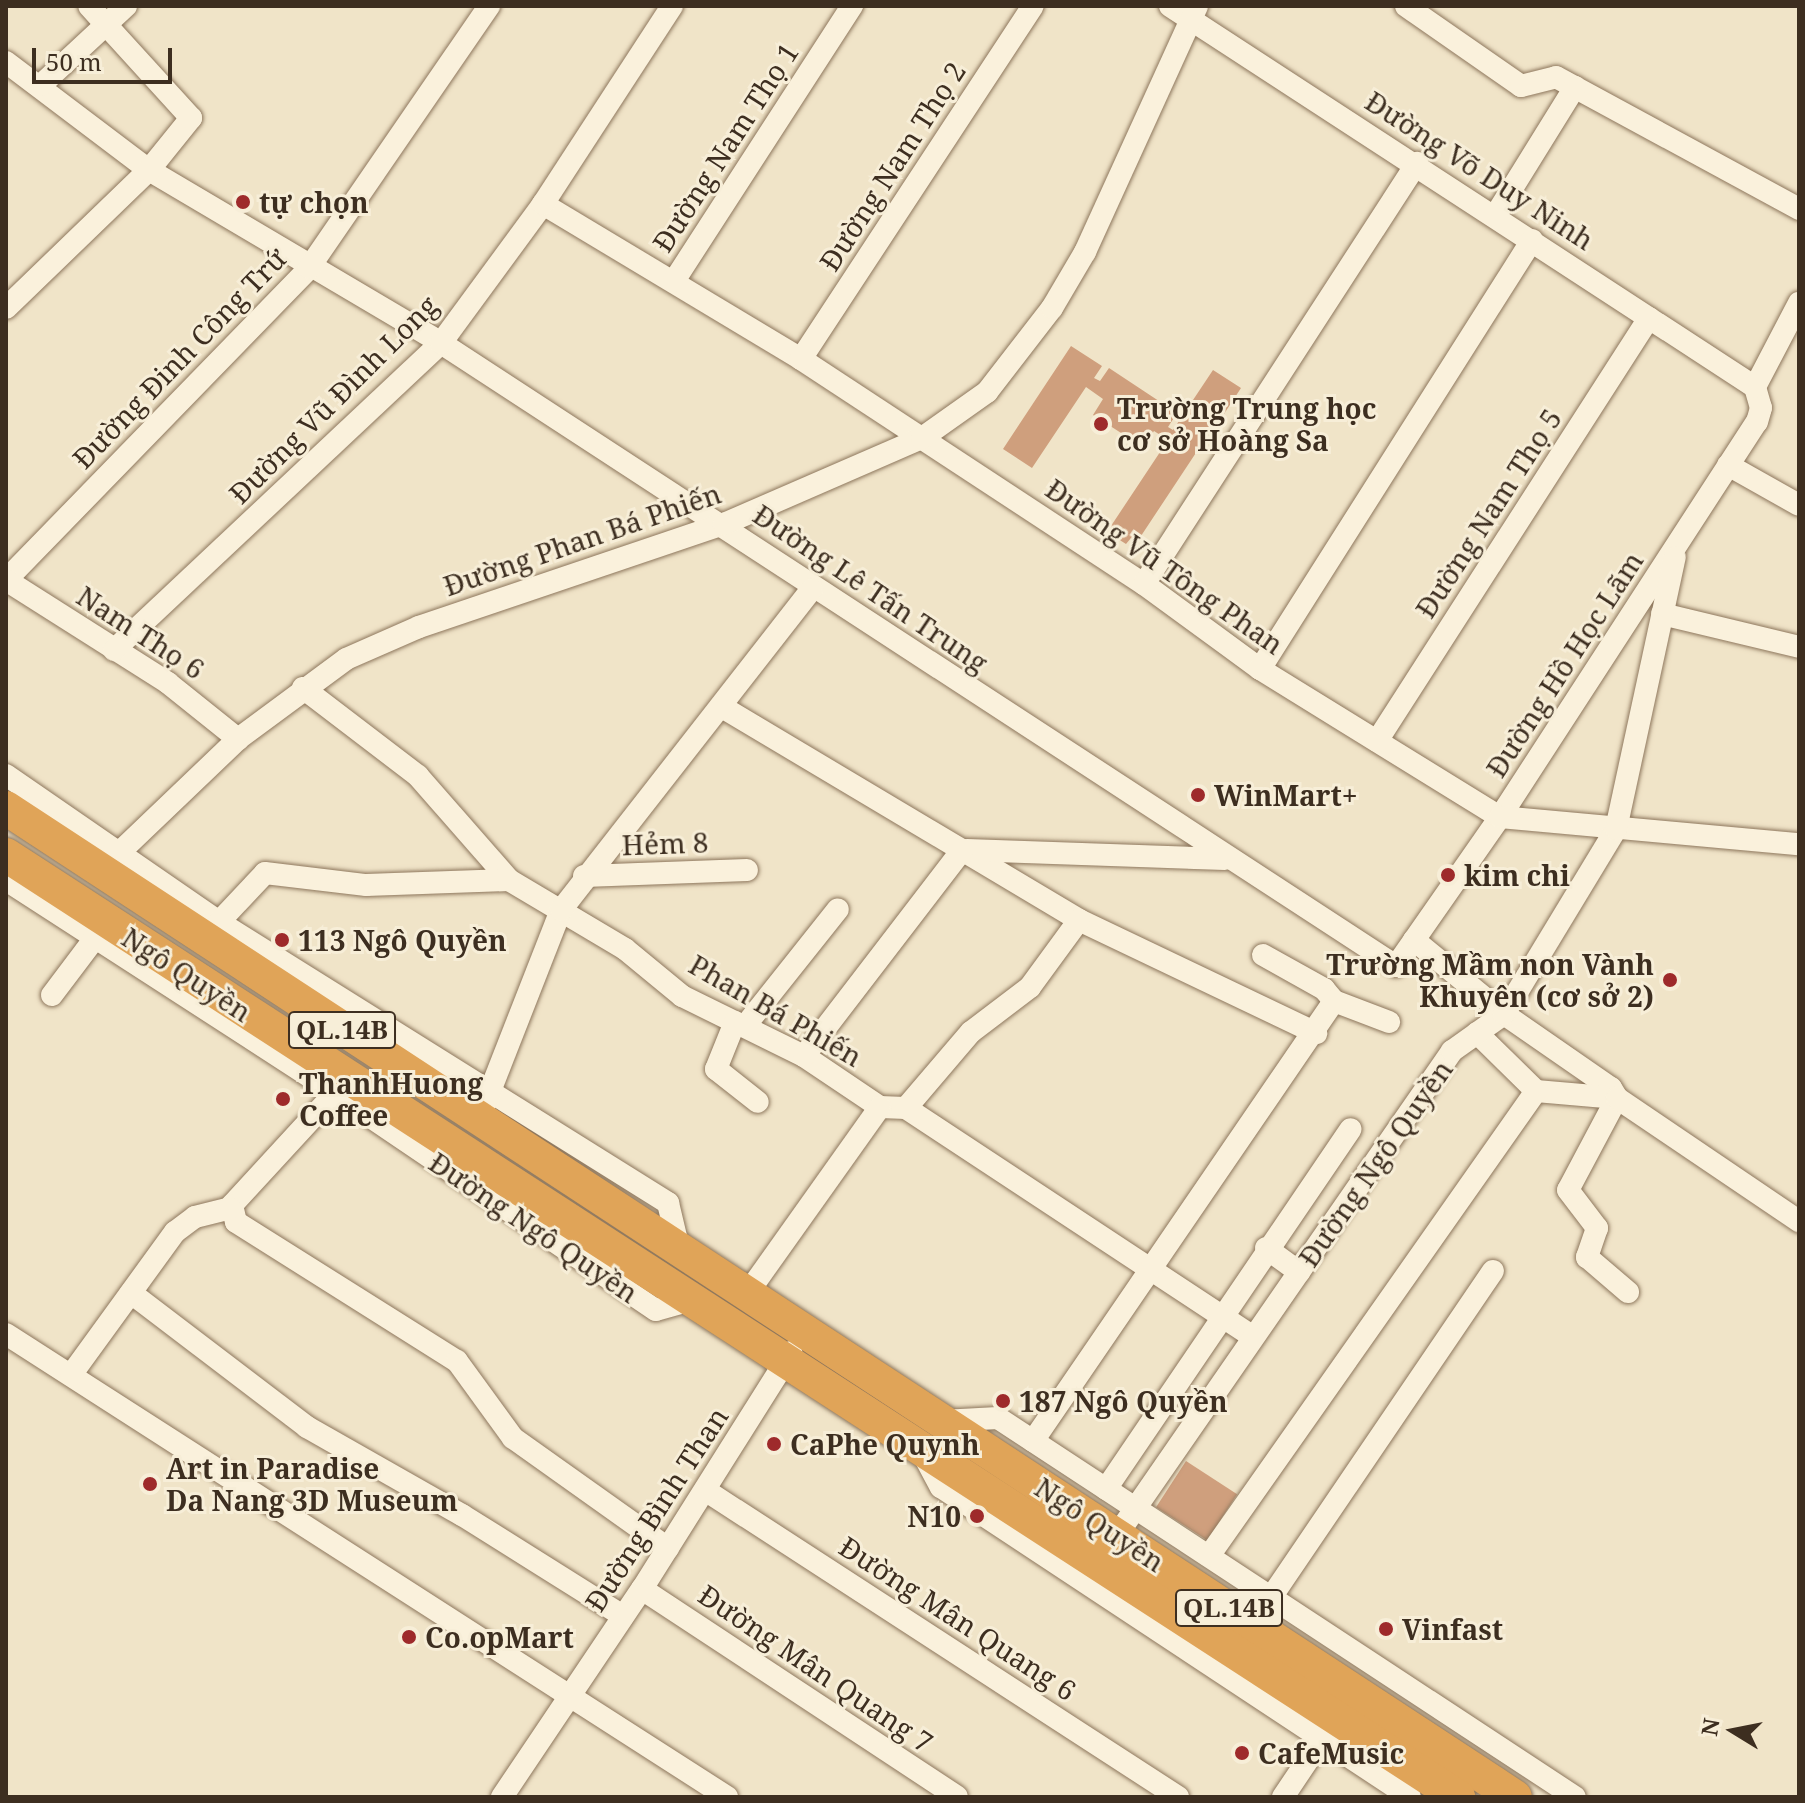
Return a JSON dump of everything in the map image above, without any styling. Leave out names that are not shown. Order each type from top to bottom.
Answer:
[{"type":"highway","name":"Ngô Quyền","points":[[6,808],[110,862],[484,1106],[679,1249],[747,1294]]},
{"type":"highway","name":"Ngô Quyền","points":[[6,855],[692,1300]]},
{"type":"highway","name":"QL.14B","points":[[747,1294],[804,1331]]},
{"type":"highway","name":"QL.14B","points":[[692,1300],[920,1447]]},
{"type":"highway","name":"Ngô Quyền","points":[[804,1331],[942,1421],[1126,1522],[1515,1797]]},
{"type":"highway","name":"Ngô Quyền","points":[[920,1447],[1458,1797]]},
{"type":"street","points":[[6,308],[149,170],[191,118],[89,6]]},
{"type":"street","points":[[41,85],[126,6]]},
{"type":"street","name":"Đường Đinh Công Trứ","points":[[6,580],[309,268],[489,6]]},
{"type":"street","name":"Đường Vũ Đình Long","points":[[114,650],[441,343],[543,204],[672,6]]},
{"type":"street","name":"Đường Nam Thọ 1","points":[[674,281],[852,6]]},
{"type":"street","name":"Đường Nam Thọ 2","points":[[801,359],[1033,6]]},
{"type":"street","name":"Đường Võ Duy Ninh","points":[[1170,6],[1193,13],[1755,387]]},
{"type":"street","points":[[1406,6],[1521,86],[1565,82],[1799,209]]},
{"type":"street","name":"Đường Phan Bá Phiến","points":[[110,862],[238,739],[346,659],[419,627],[724,524],[922,438],[987,392],[1052,308],[1091,239],[1193,13]]},
{"type":"street","name":"Đường Lê Tấn Trung","points":[[7,65],[41,85],[149,170],[309,268],[441,343],[724,524],[812,589],[1396,966]]},
{"type":"street","points":[[1495,216],[1565,82]]},
{"type":"street","points":[[1144,584],[1417,163]]},
{"type":"street","name":"Đường Vũ Tông Phan","points":[[543,204],[801,359],[1144,584],[1260,669],[1500,817],[1799,844]]},
{"type":"street","points":[[1260,669],[1532,240]]},
{"type":"street","points":[[1755,387],[1799,303]]},
{"type":"street","name":"Đường Nam Thọ 5","points":[[1377,741],[1649,318]]},
{"type":"street","name":"Đường Hồ Học Lãm","points":[[1396,966],[1500,817],[1757,422],[1761,408],[1755,387]]},
{"type":"street","points":[[1728,465],[1799,505]]},
{"type":"street","name":"Đường Ngô Quyền","points":[[1126,1522],[1452,1051],[1504,1014],[1616,829],[1678,543]]},
{"type":"street","name":"Nam Thọ 6","points":[[6,580],[187,696],[238,739]]},
{"type":"street","points":[[6,775],[110,862],[219,922],[484,1106],[561,910],[584,876],[722,707],[812,589]]},
{"type":"street","points":[[1662,614],[1799,647]]},
{"type":"street","name":"Phan Bá Phiến","points":[[303,688],[418,776],[509,880],[625,949],[682,996],[804,1056],[880,1107]]},
{"type":"street","points":[[722,707],[1079,920],[1316,1033]]},
{"type":"street","points":[[962,850],[1227,859]]},
{"type":"street","points":[[804,1056],[962,850]]},
{"type":"street","name":"Hẻm 8","points":[[584,876],[747,870]]},
{"type":"street","points":[[219,922],[265,873],[366,885],[509,880]]},
{"type":"street","name":"Đường Ngô Quyền","points":[[6,880],[335,1093],[656,1310],[692,1300]]},
{"type":"street","points":[[758,1102],[716,1069],[740,1024],[838,909]]},
{"type":"street","points":[[906,1108],[971,1032],[1030,987],[1079,920]]},
{"type":"street","points":[[52,995],[95,938]]},
{"type":"street","points":[[1414,940],[1504,1014],[1606,1084],[1617,1098],[1799,1221]]},
{"type":"street","points":[[1263,955],[1324,989],[1334,1001],[1389,1022]]},
{"type":"street","points":[[1033,1441],[1316,1033],[1334,1001]]},
{"type":"street","points":[[1477,1033],[1536,1091],[1617,1098]]},
{"type":"street","points":[[1209,1556],[1536,1091]]},
{"type":"street","points":[[71,1375],[184,1223],[230,1208],[335,1093]]},
{"type":"street","points":[[1617,1098],[1568,1190],[1597,1228],[1587,1257],[1628,1292]]},
{"type":"street","points":[[747,1294],[880,1107],[906,1108],[1253,1337]]},
{"type":"street","points":[[1106,1489],[1165,1399],[1225,1320],[1266,1248],[1351,1129]]},
{"type":"street","points":[[230,1208],[236,1222],[457,1361],[513,1438],[668,1548]]},
{"type":"street","points":[[1266,1248],[1299,1272]]},
{"type":"street","points":[[1272,1596],[1493,1271]]},
{"type":"street","points":[[131,1293],[307,1427],[462,1515],[623,1616]]},
{"type":"street","name":"Đường Bình Than","points":[[502,1797],[642,1589],[804,1331]]},
{"type":"street","points":[[6,1334],[727,1797]]},
{"type":"street","points":[[1165,1399],[1194,1423]]},
{"type":"street","points":[[942,1421],[998,1418],[1106,1489],[1126,1522],[1209,1556],[1575,1797]]},
{"type":"street","points":[[920,1447],[941,1487],[1410,1797]]},
{"type":"street","name":"Đường Mân Quang 6","points":[[705,1490],[1178,1797]]},
{"type":"street","name":"Đường Mân Quang 7","points":[[642,1589],[957,1797]]},
{"type":"street","points":[[1283,1797],[1322,1739]]},
{"type":"building","points":[[1071,346],[1102,366],[1094,378],[1100,381],[1109,368],[1177,413],[1168,427],[1173,430],[1213,370],[1241,388],[1224,414],[1206,402],[1203,407],[1219,418],[1137,542],[1131,538],[1126,544],[1107,532],[1168,440],[1154,431],[1143,447],[1093,415],[1103,399],[1086,387],[1032,468],[1003,449]]},
{"type":"building","points":[[1186,1461],[1237,1494],[1207,1540],[1156,1507]]},
{"type":"place","name":"tự chọn","points":[[243,202]]},
{"type":"place","name":"Trường Trung học cơ sở Hoàng Sa","points":[[1101,424]]},
{"type":"place","name":"WinMart+","points":[[1198,795]]},
{"type":"place","name":"kim chi","points":[[1448,875]]},
{"type":"place","name":"113 Ngô Quyền","points":[[282,940]]},
{"type":"place","name":"Trường Mầm non Vành Khuyên (cơ sở 2)","points":[[1670,980]]},
{"type":"place","name":"ThanhHuong Coffee","points":[[283,1099]]},
{"type":"place","name":"187 Ngô Quyền","points":[[1003,1401]]},
{"type":"place","name":"CaPhe Quynh","points":[[774,1444]]},
{"type":"place","name":"Art in Paradise Da Nang 3D Museum","points":[[150,1484]]},
{"type":"place","name":"N10","points":[[977,1516]]},
{"type":"place","name":"Vinfast","points":[[1386,1629]]},
{"type":"place","name":"Co.opMart","points":[[409,1637]]},
{"type":"place","name":"CafeMusic","points":[[1242,1753]]}]
